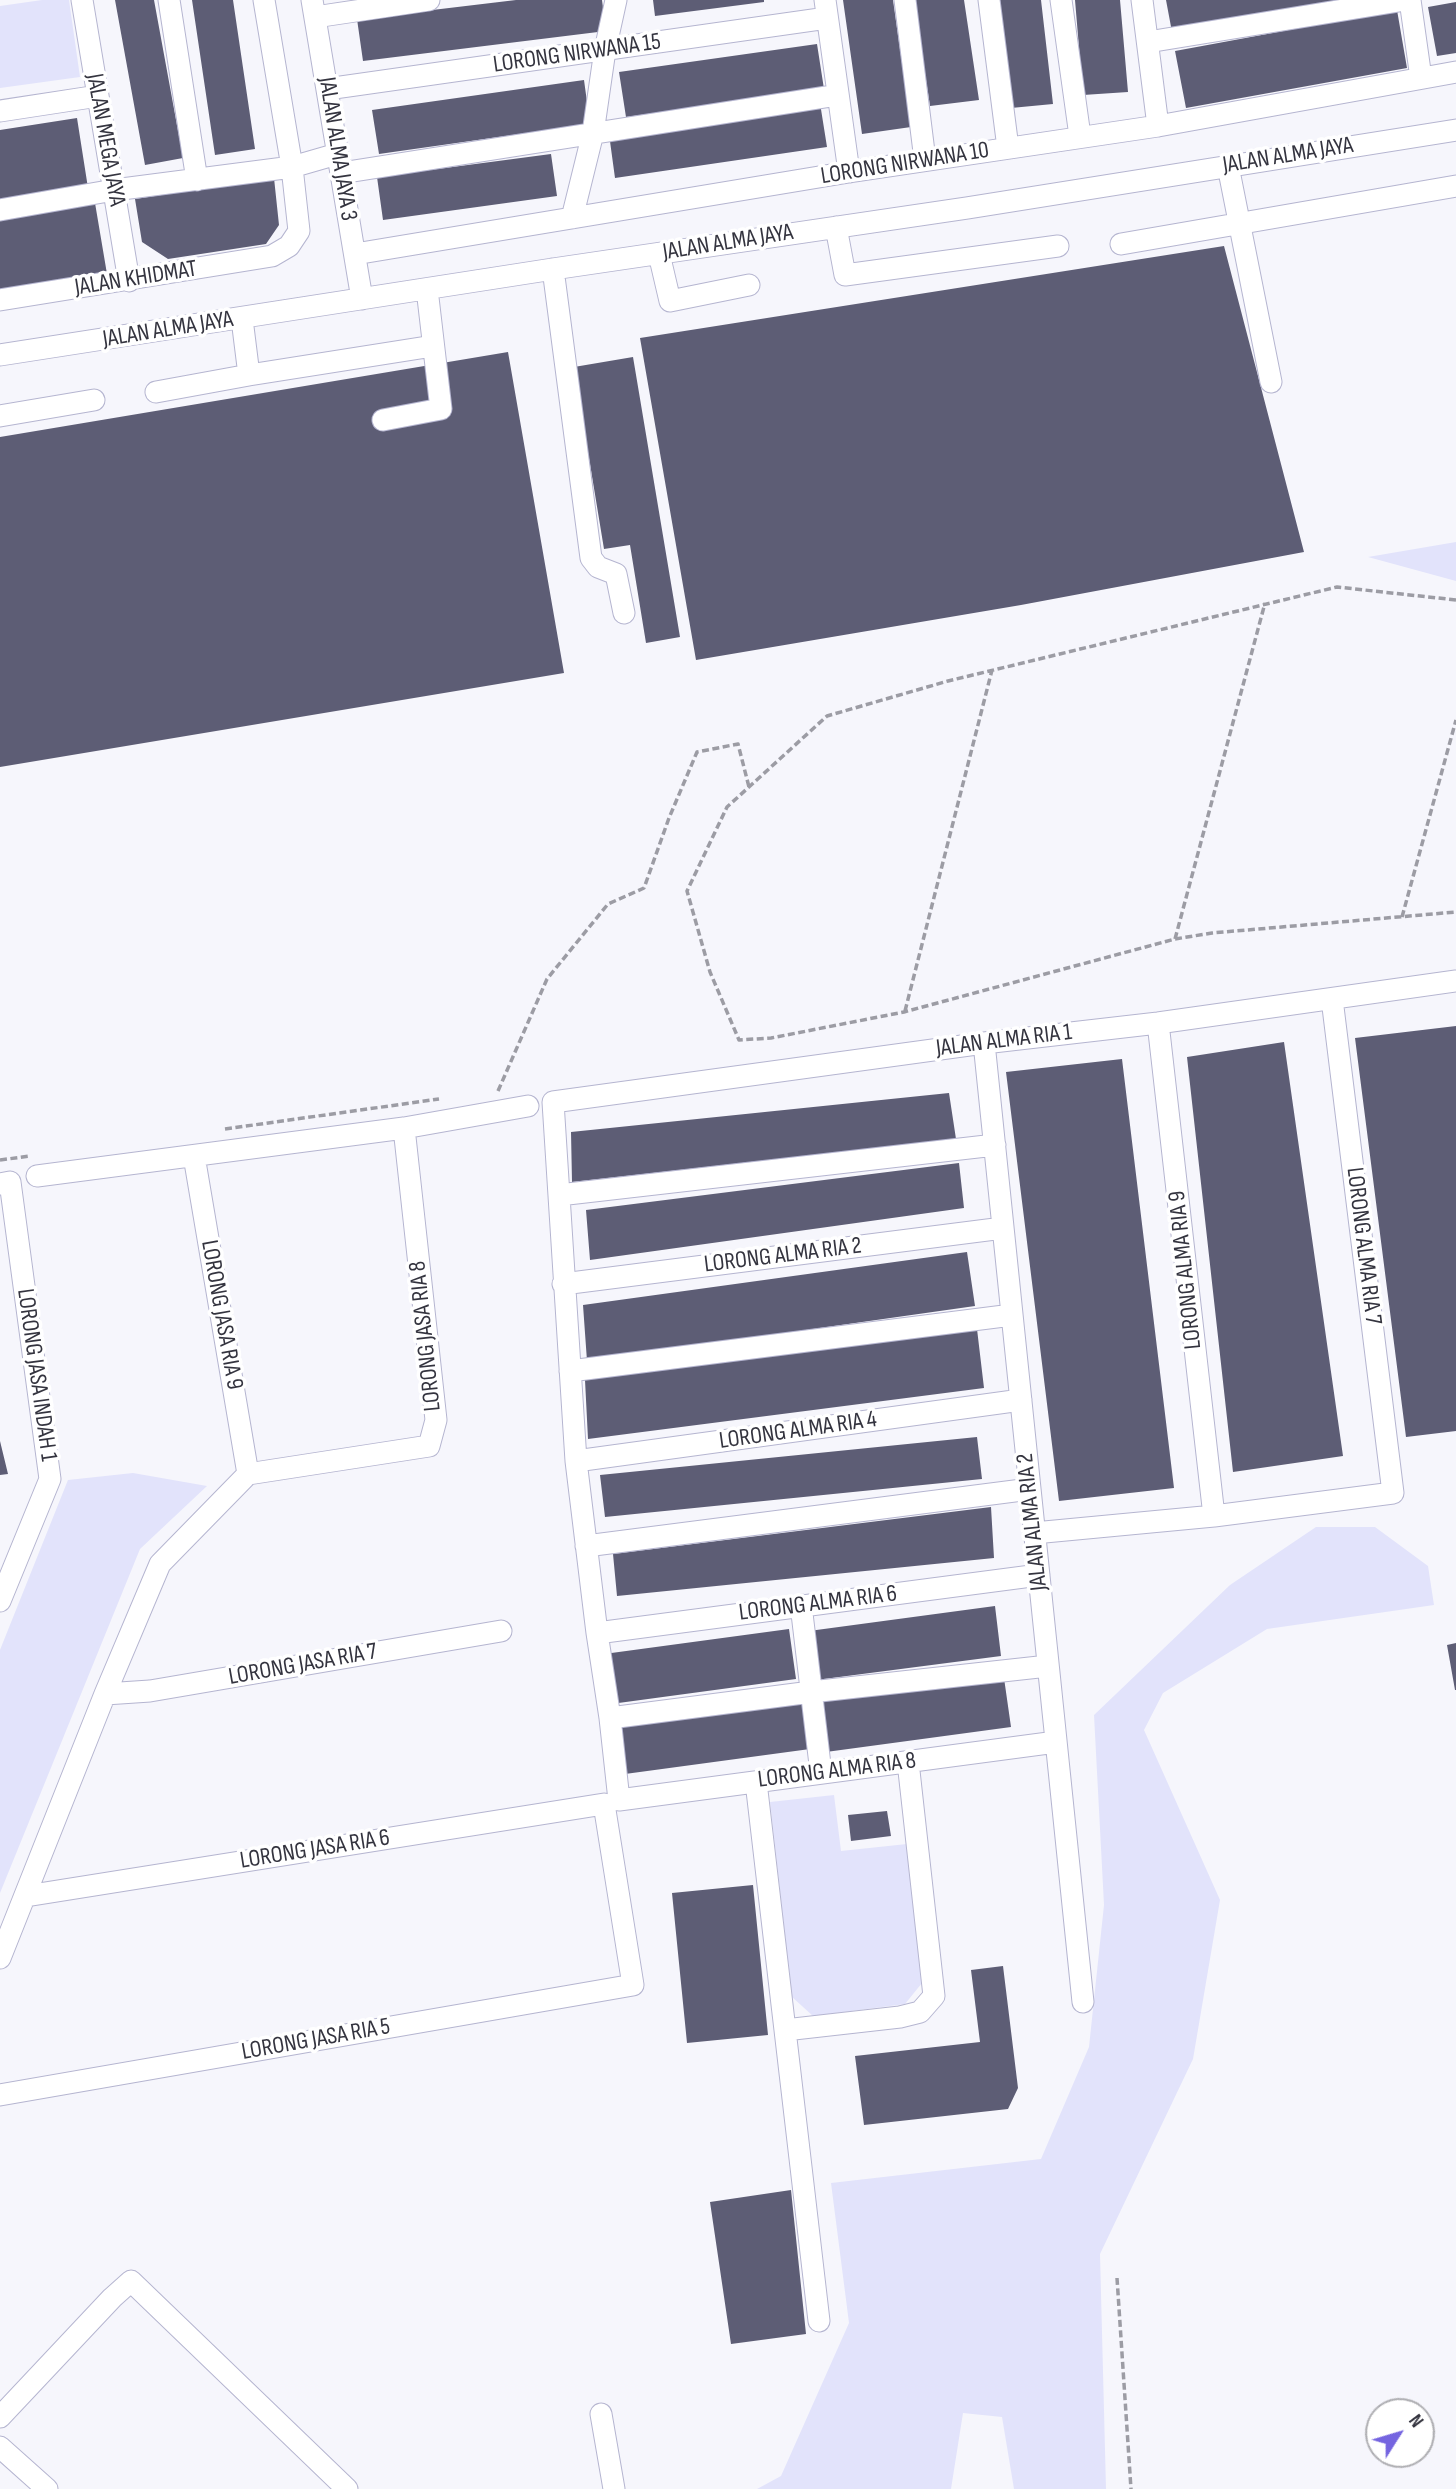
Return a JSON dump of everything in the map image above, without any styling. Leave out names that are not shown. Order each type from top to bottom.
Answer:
[{"type":"street","name":"JALAN MEGA JAYA","points":[[82,0],[129,281]]},
{"type":"street","points":[[169,0],[197,180]]},
{"type":"street","name":"JALAN ALMA JAYA 3","points":[[264,0],[292,167],[299,231],[289,246],[272,256]]},
{"type":"street","points":[[314,8],[429,0]]},
{"type":"street","points":[[572,218],[593,133],[605,50],[616,0]]},
{"type":"street","points":[[905,0],[925,160]]},
{"type":"street","points":[[989,0],[1009,148]]},
{"type":"street","points":[[1061,0],[1080,136]]},
{"type":"street","points":[[1142,0],[1158,126]]},
{"type":"street","points":[[1148,42],[1407,0],[1421,78]]},
{"type":"street","name":"JALAN ALMA JAYA 3","points":[[314,8],[362,299]]},
{"type":"street","points":[[826,9],[849,172]]},
{"type":"street","name":"LORONG NIRWANA 15","points":[[327,89],[605,50],[826,9]]},
{"type":"street","name":"LORONG NIRWANA 10","points":[[355,254],[849,172],[1158,126],[1456,72]]},
{"type":"street","points":[[0,210],[114,190],[593,133],[838,94]]},
{"type":"street","points":[[0,111],[98,96]]},
{"type":"street","name":"JALAN ALMA JAYA","points":[[0,355],[1456,130]]},
{"type":"street","points":[[1228,166],[1270,382]]},
{"type":"street","points":[[1121,244],[1456,186]]},
{"type":"street","points":[[836,227],[845,275],[1058,246]]},
{"type":"street","points":[[659,254],[670,301],[749,285]]},
{"type":"street","name":"JALAN KHIDMAT","points":[[0,300],[272,256]]},
{"type":"street","points":[[553,269],[591,558],[598,567],[616,574],[624,613]]},
{"type":"street","points":[[383,420],[440,409],[427,289]]},
{"type":"street","points":[[242,319],[249,376]]},
{"type":"street","points":[[156,392],[433,345]]},
{"type":"street","points":[[0,416],[94,400]]},
{"type":"street","name":"JALAN ALMA RIA 1","points":[[559,1195],[553,1102],[1456,981]]},
{"type":"street","name":"LORONG ALMA RIA 7","points":[[1214,1517],[1394,1493],[1332,999]]},
{"type":"street","name":"LORONG ALMA RIA 9","points":[[1158,1023],[1214,1517]]},
{"type":"street","name":"JALAN ALMA RIA 2","points":[[984,1043],[1083,2002]]},
{"type":"street","points":[[37,1176],[404,1128],[528,1106]]},
{"type":"street","name":"LORONG JASA RIA 8","points":[[248,1474],[429,1446],[436,1420],[404,1128]]},
{"type":"street","points":[[611,1802],[610,1718],[576,1461],[559,1195],[995,1145]]},
{"type":"street","name":"LORONG JASA RIA 9","points":[[194,1156],[248,1474]]},
{"type":"street","name":"LORONG JASA INDAH 1","points":[[0,1601],[50,1479],[5,1183]]},
{"type":"street","name":"LORONG ALMA RIA 2","points":[[563,1284],[1003,1228]]},
{"type":"street","points":[[570,1371],[1012,1315]]},
{"type":"street","name":"LORONG ALMA RIA 4","points":[[576,1461],[1021,1400]]},
{"type":"street","points":[[0,1958],[160,1564],[248,1474]]},
{"type":"street","points":[[586,1546],[1030,1489]]},
{"type":"street","points":[[1034,1533],[1214,1517]]},
{"type":"street","name":"LORONG ALMA RIA 6","points":[[597,1633],[1039,1575]]},
{"type":"street","points":[[801,1605],[821,1773]]},
{"type":"street","name":"LORONG JASA RIA 7","points":[[105,1694],[150,1691],[501,1631]]},
{"type":"street","points":[[610,1718],[811,1692],[1048,1666]]},
{"type":"street","name":"LORONG ALMA RIA 8","points":[[611,1802],[1056,1742]]},
{"type":"street","points":[[785,2029],[900,2017],[920,2012],[934,1996],[908,1762]]},
{"type":"street","points":[[756,1782],[819,2321]]},
{"type":"street","name":"LORONG JASA RIA 6","points":[[26,1896],[611,1802]]},
{"type":"street","name":"LORONG JASA RIA 5","points":[[0,2095],[633,1985],[611,1802]]},
{"type":"street","points":[[7,2410],[131,2281],[347,2489]]},
{"type":"street","points":[[601,2414],[614,2489]]},
{"type":"street","points":[[0,2446],[47,2489]]},
{"type":"path","points":[[1456,600],[1337,587],[992,670],[827,716],[727,807],[687,891],[710,972],[739,1040],[771,1038],[904,1012],[1175,939],[1212,933],[1456,912]]},
{"type":"path","points":[[1175,939],[1265,603]]},
{"type":"path","points":[[904,1012],[992,670]]},
{"type":"path","points":[[1402,916],[1456,720]]},
{"type":"path","points":[[486,1093],[500,1091],[547,979],[608,904],[644,888],[669,818],[697,752],[738,744],[749,787]]},
{"type":"path","points":[[216,1130],[446,1098]]},
{"type":"path","points":[[0,1160],[40,1154]]},
{"type":"path","points":[[1117,2278],[1131,2489]]},
{"type":"shaded area","points":[[42,0],[69,0],[80,77],[0,88],[0,6]]},
{"type":"shaded area","points":[[1456,542],[1456,581],[1368,557]]},
{"type":"shaded area","points":[[133,1473],[207,1486],[140,1549],[0,1893],[0,1650],[68,1480]]},
{"type":"shaded area","points":[[1316,1527],[1375,1527],[1428,1566],[1434,1605],[1267,1629],[1163,1693],[1144,1730],[1220,1900],[1193,2059],[1100,2254],[1106,2489],[1014,2489],[1002,2417],[963,2413],[951,2489],[757,2489],[781,2476],[849,2323],[831,2183],[1041,2159],[1089,2047],[1104,1905],[1094,1715],[1230,1585]]},
{"type":"shaded area","points":[[834,1795],[841,1851],[907,1844],[922,1983],[905,2004],[813,2016],[792,1997],[770,1802]]},
{"type":"building","points":[[115,0],[154,0],[183,158],[145,165]]},
{"type":"building","points":[[192,0],[233,0],[255,149],[215,155]]},
{"type":"building","points":[[516,0],[602,0],[606,31],[363,61],[357,19]]},
{"type":"building","points":[[653,0],[764,0],[764,2],[655,16]]},
{"type":"building","points":[[843,0],[893,0],[911,127],[862,134]]},
{"type":"building","points":[[914,0],[964,0],[979,100],[930,106]]},
{"type":"building","points":[[1000,0],[1041,0],[1053,104],[1011,108]]},
{"type":"building","points":[[1075,0],[1120,0],[1128,92],[1083,95]]},
{"type":"building","points":[[1166,0],[1361,0],[1172,32]]},
{"type":"building","points":[[1456,2],[1456,53],[1437,56],[1428,7]]},
{"type":"building","points":[[1397,10],[1407,68],[1186,108],[1175,51]]},
{"type":"building","points":[[817,44],[824,89],[626,117],[619,72]]},
{"type":"building","points":[[584,80],[590,124],[379,154],[372,110]]},
{"type":"building","points":[[820,103],[827,147],[615,178],[609,134]]},
{"type":"building","points":[[77,118],[88,188],[0,201],[0,130]]},
{"type":"building","points":[[551,154],[557,196],[383,220],[377,177]]},
{"type":"building","points":[[274,178],[279,225],[266,244],[168,259],[142,242],[135,199]]},
{"type":"building","points":[[95,203],[107,274],[0,291],[0,218]]},
{"type":"building","points":[[1224,246],[1304,552],[1021,605],[696,660],[640,338]]},
{"type":"building","points":[[508,352],[564,673],[0,767],[0,437]]},
{"type":"building","points":[[633,357],[680,637],[646,643],[630,545],[604,549],[574,367]]},
{"type":"building","points":[[1456,1026],[1456,1431],[1406,1437],[1355,1038]]},
{"type":"building","points":[[1284,1042],[1343,1456],[1233,1472],[1187,1057]]},
{"type":"building","points":[[1122,1059],[1174,1488],[1059,1501],[1006,1072]]},
{"type":"building","points":[[949,1093],[956,1139],[572,1182],[571,1132]]},
{"type":"building","points":[[959,1163],[964,1208],[590,1260],[586,1210]]},
{"type":"building","points":[[967,1252],[975,1306],[587,1361],[583,1305]]},
{"type":"building","points":[[977,1329],[984,1388],[588,1439],[585,1380]]},
{"type":"building","points":[[977,1437],[982,1479],[605,1517],[600,1475]]},
{"type":"building","points":[[0,1441],[8,1474],[0,1475]]},
{"type":"building","points":[[991,1507],[994,1558],[617,1596],[613,1554]]},
{"type":"building","points":[[995,1606],[1001,1656],[816,1680],[809,1631]]},
{"type":"building","points":[[789,1629],[796,1679],[611,1704],[604,1654]]},
{"type":"building","points":[[1456,1643],[1456,1690],[1455,1690],[1447,1645]]},
{"type":"building","points":[[1004,1678],[1011,1727],[826,1752],[819,1702]]},
{"type":"building","points":[[803,1700],[810,1749],[625,1774],[618,1725]]},
{"type":"building","points":[[887,1811],[891,1836],[851,1841],[848,1815]]},
{"type":"building","points":[[753,1885],[768,2035],[687,2043],[672,1893]]},
{"type":"building","points":[[1003,1966],[1018,2088],[1008,2109],[864,2125],[855,2056],[980,2042],[971,1970]]},
{"type":"building","points":[[791,2190],[806,2334],[731,2344],[710,2202]]}]
